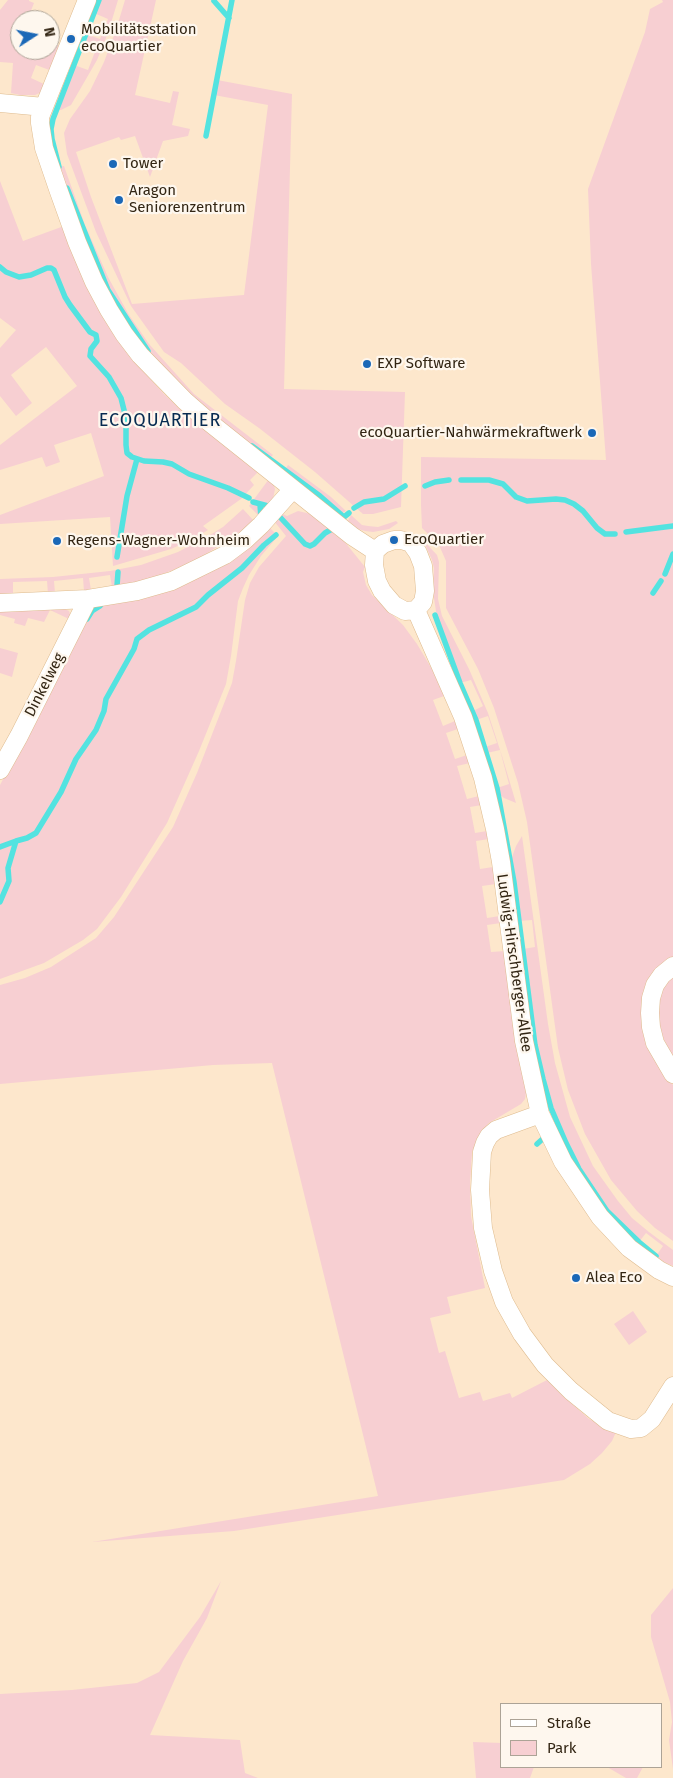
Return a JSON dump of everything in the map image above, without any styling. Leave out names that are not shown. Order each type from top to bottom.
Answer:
[{"type":"street","points":[[87,0],[40,117],[40,128],[58,189],[94,282],[124,334],[140,355],[185,401],[352,536],[376,551]]},
{"type":"street","points":[[0,103],[44,107]]},
{"type":"street","points":[[0,603],[88,599],[124,594],[161,585],[215,561],[251,535],[294,489]]},
{"type":"street","points":[[394,540],[406,541],[414,546],[421,559],[425,576],[423,602],[416,610],[410,612],[400,609],[382,591],[375,573],[374,557],[376,551],[383,544],[394,540]]},
{"type":"street","name":"Dinkelweg","points":[[0,770],[88,599]]},
{"type":"street","name":"Ludwig-Hirschberger-Allee","points":[[416,610],[463,717],[483,778],[501,862],[524,1041],[540,1114],[563,1162],[600,1217],[629,1248],[651,1265],[673,1277]]},
{"type":"street","points":[[673,966],[662,975],[655,985],[650,1013],[655,1043],[673,1074]]},
{"type":"street","points":[[540,1114],[496,1130],[489,1136],[482,1152],[480,1190],[483,1228],[493,1272],[504,1302],[522,1334],[545,1365],[571,1391],[608,1421],[631,1429],[641,1428],[652,1419],[673,1386]]},
{"type":"green space","points":[[8,0],[29,0],[34,3],[31,10],[10,10],[10,60],[57,60],[52,71],[36,65],[31,78],[46,85],[42,92],[35,95],[11,93],[13,63],[0,62],[0,10]]},
{"type":"green space","points":[[99,0],[118,0],[108,33],[97,60],[71,105],[61,110],[56,109],[74,65],[88,70],[96,49],[82,43],[86,34],[100,39],[108,19],[94,13]]},
{"type":"green space","points":[[125,0],[156,0],[135,95],[170,103],[173,91],[179,92],[172,125],[190,129],[188,136],[163,141],[150,177],[135,136],[121,140],[119,137],[76,152],[132,304],[244,295],[268,105],[214,95],[217,80],[292,94],[284,389],[405,392],[401,507],[373,514],[363,514],[315,472],[225,404],[181,363],[164,352],[131,306],[96,232],[67,154],[64,133],[70,119],[90,91],[104,62]]},
{"type":"green space","points":[[662,0],[673,0],[673,958],[645,994],[663,1072],[673,1085],[673,1241],[655,1228],[637,1211],[611,1180],[585,1134],[568,1090],[558,1048],[527,822],[518,783],[494,708],[478,669],[446,608],[446,561],[439,545],[422,528],[421,505],[421,457],[606,460],[591,264],[588,189],[645,32],[650,9],[663,2]]},
{"type":"green space","points":[[64,166],[85,225],[108,277],[129,315],[149,344],[194,394],[273,455],[270,458],[201,407],[152,357],[108,290],[84,234],[59,167]]},
{"type":"green space","points":[[0,181],[23,241],[64,226],[134,358],[145,373],[191,419],[259,471],[250,480],[254,485],[241,499],[203,526],[208,530],[193,539],[171,549],[113,566],[110,517],[0,524],[0,515],[104,476],[91,433],[54,445],[60,462],[46,467],[42,457],[0,470],[0,445],[77,386],[46,347],[11,375],[32,403],[16,416],[0,396],[0,348],[16,330],[0,318]]},
{"type":"green space","points":[[288,465],[331,497],[346,511],[340,514],[320,496],[285,470]]},
{"type":"green space","points":[[269,479],[275,489],[273,499],[258,515],[249,506]]},
{"type":"green space","points":[[243,509],[255,522],[197,560],[151,579],[112,587],[110,575],[89,578],[91,590],[84,591],[83,578],[54,581],[55,593],[48,594],[47,581],[13,582],[13,595],[0,595],[0,579],[53,577],[110,571],[141,565],[178,552],[223,527]]},
{"type":"green space","points":[[298,511],[311,514],[344,541],[365,567],[363,572],[366,585],[372,595],[403,625],[433,671],[444,696],[433,700],[443,726],[455,721],[458,729],[446,733],[455,759],[467,755],[470,763],[457,766],[467,799],[479,796],[482,805],[470,807],[475,833],[487,831],[489,839],[476,841],[480,869],[493,867],[496,884],[482,886],[487,918],[500,916],[501,923],[487,925],[491,952],[505,951],[526,1093],[525,1099],[521,1104],[489,1123],[481,1132],[472,1152],[471,1216],[485,1288],[447,1297],[451,1313],[430,1318],[439,1353],[445,1351],[459,1398],[480,1392],[483,1401],[510,1393],[512,1398],[549,1379],[560,1393],[589,1419],[616,1432],[612,1441],[602,1453],[590,1464],[564,1480],[234,1531],[92,1542],[378,1496],[272,1063],[213,1065],[0,1084],[0,985],[25,978],[51,967],[96,938],[114,917],[173,827],[197,773],[232,683],[245,600],[250,583],[259,567],[286,536],[274,521],[281,513],[287,516]]},
{"type":"green space","points":[[351,515],[362,525],[378,527],[396,521],[398,523],[389,529],[373,532],[365,531],[358,529],[348,521]]},
{"type":"green space","points":[[270,528],[278,536],[261,556],[243,588],[238,601],[226,684],[167,823],[121,897],[97,929],[83,940],[44,963],[0,979],[0,785],[89,615],[100,606],[245,549]]},
{"type":"green space","points":[[423,540],[437,555],[439,562],[438,599],[442,616],[469,669],[488,713],[502,756],[516,803],[498,793],[497,788],[509,784],[500,750],[487,753],[485,747],[497,743],[488,716],[476,720],[473,711],[483,706],[471,680],[460,683],[438,624],[433,592],[434,568]]},
{"type":"green space","points":[[0,606],[61,607],[69,611],[70,614],[69,619],[50,610],[44,622],[28,618],[25,626],[14,623],[15,619],[0,615]]},
{"type":"green space","points":[[0,648],[18,653],[12,677],[0,673]]},
{"type":"green space","points":[[522,836],[548,1024],[555,1063],[570,1117],[593,1166],[618,1201],[632,1218],[673,1250],[673,1266],[656,1256],[663,1246],[646,1233],[639,1242],[607,1211],[579,1169],[551,1108],[535,1045],[523,949],[535,947],[532,920],[519,921],[511,860]]},
{"type":"green space","points":[[673,976],[673,1061],[660,1030],[658,1005],[661,991]]},
{"type":"green space","points":[[633,1311],[647,1332],[629,1345],[614,1324]]},
{"type":"green space","points":[[221,1581],[207,1618],[183,1661],[150,1735],[240,1740],[245,1773],[258,1778],[0,1778],[0,1694],[72,1690],[137,1683],[159,1672],[200,1617]]},
{"type":"green space","points":[[673,1588],[673,1769],[669,1740],[672,1722],[670,1702],[651,1637],[651,1615]]},
{"type":"green space","points":[[473,1742],[500,1743],[500,1768],[534,1768],[530,1778],[476,1778]]},
{"type":"green space","points":[[609,1768],[642,1768],[637,1778],[626,1778]]},
{"type":"waterway","points":[[59,167],[52,139],[53,119],[99,0]]},
{"type":"waterway","points":[[206,136],[232,0]]},
{"type":"waterway","points":[[214,1],[229,18]]},
{"type":"waterway","points":[[67,188],[108,290],[148,351]]},
{"type":"waterway","points":[[0,267],[6,272],[19,277],[31,275],[47,268],[54,270],[70,305],[90,332],[96,335],[97,341],[91,349],[90,356],[109,377],[121,398],[126,418],[127,453],[144,461],[172,464],[189,474],[249,498]]},
{"type":"waterway","points":[[252,446],[320,496],[344,517],[349,513]]},
{"type":"waterway","points":[[117,557],[127,496],[137,459]]},
{"type":"waterway","points":[[425,486],[449,480]]},
{"type":"waterway","points":[[461,480],[489,480],[503,484],[516,497],[527,501],[565,500],[583,511],[597,528],[605,534],[615,534]]},
{"type":"waterway","points":[[354,508],[364,502],[384,499],[405,486]]},
{"type":"waterway","points":[[253,502],[268,506]]},
{"type":"waterway","points":[[260,505],[261,518]]},
{"type":"waterway","points":[[279,516],[305,544],[310,546],[332,529]]},
{"type":"waterway","points":[[626,532],[673,526]]},
{"type":"waterway","points":[[0,902],[9,881],[8,868],[16,841],[36,833],[61,792],[76,759],[96,730],[104,711],[106,699],[134,649],[137,639],[149,630],[196,607],[242,568],[276,535]]},
{"type":"waterway","points":[[665,574],[673,554]]},
{"type":"waterway","points":[[114,590],[117,586],[118,572]]},
{"type":"waterway","points":[[653,593],[661,581]]},
{"type":"waterway","points":[[87,619],[92,611],[100,606],[104,600]]},
{"type":"waterway","points":[[435,615],[476,720],[497,788],[514,882],[535,1045],[551,1108],[579,1169],[607,1211],[656,1256]]},
{"type":"waterway","points":[[0,847],[16,841]]},
{"type":"waterway","points":[[537,1144],[547,1135]]},
{"type":"place","name":"Mobilitätsstation ecoQuartier","points":[[71,39]]},
{"type":"place","name":"Tower","points":[[113,164]]},
{"type":"place","name":"Aragon Seniorenzentrum","points":[[119,200]]},
{"type":"place","name":"EXP Software","points":[[367,364]]},
{"type":"place","name":"ecoQuartier-Nahwärmekraftwerk","points":[[592,433]]},
{"type":"place","name":"EcoQuartier","points":[[394,540]]},
{"type":"place","name":"Regens-Wagner-Wohnheim","points":[[57,541]]},
{"type":"place","name":"Alea Eco","points":[[576,1278]]},
{"type":"district","name":"ECOQUARTIER","points":[[160,421]]}]
